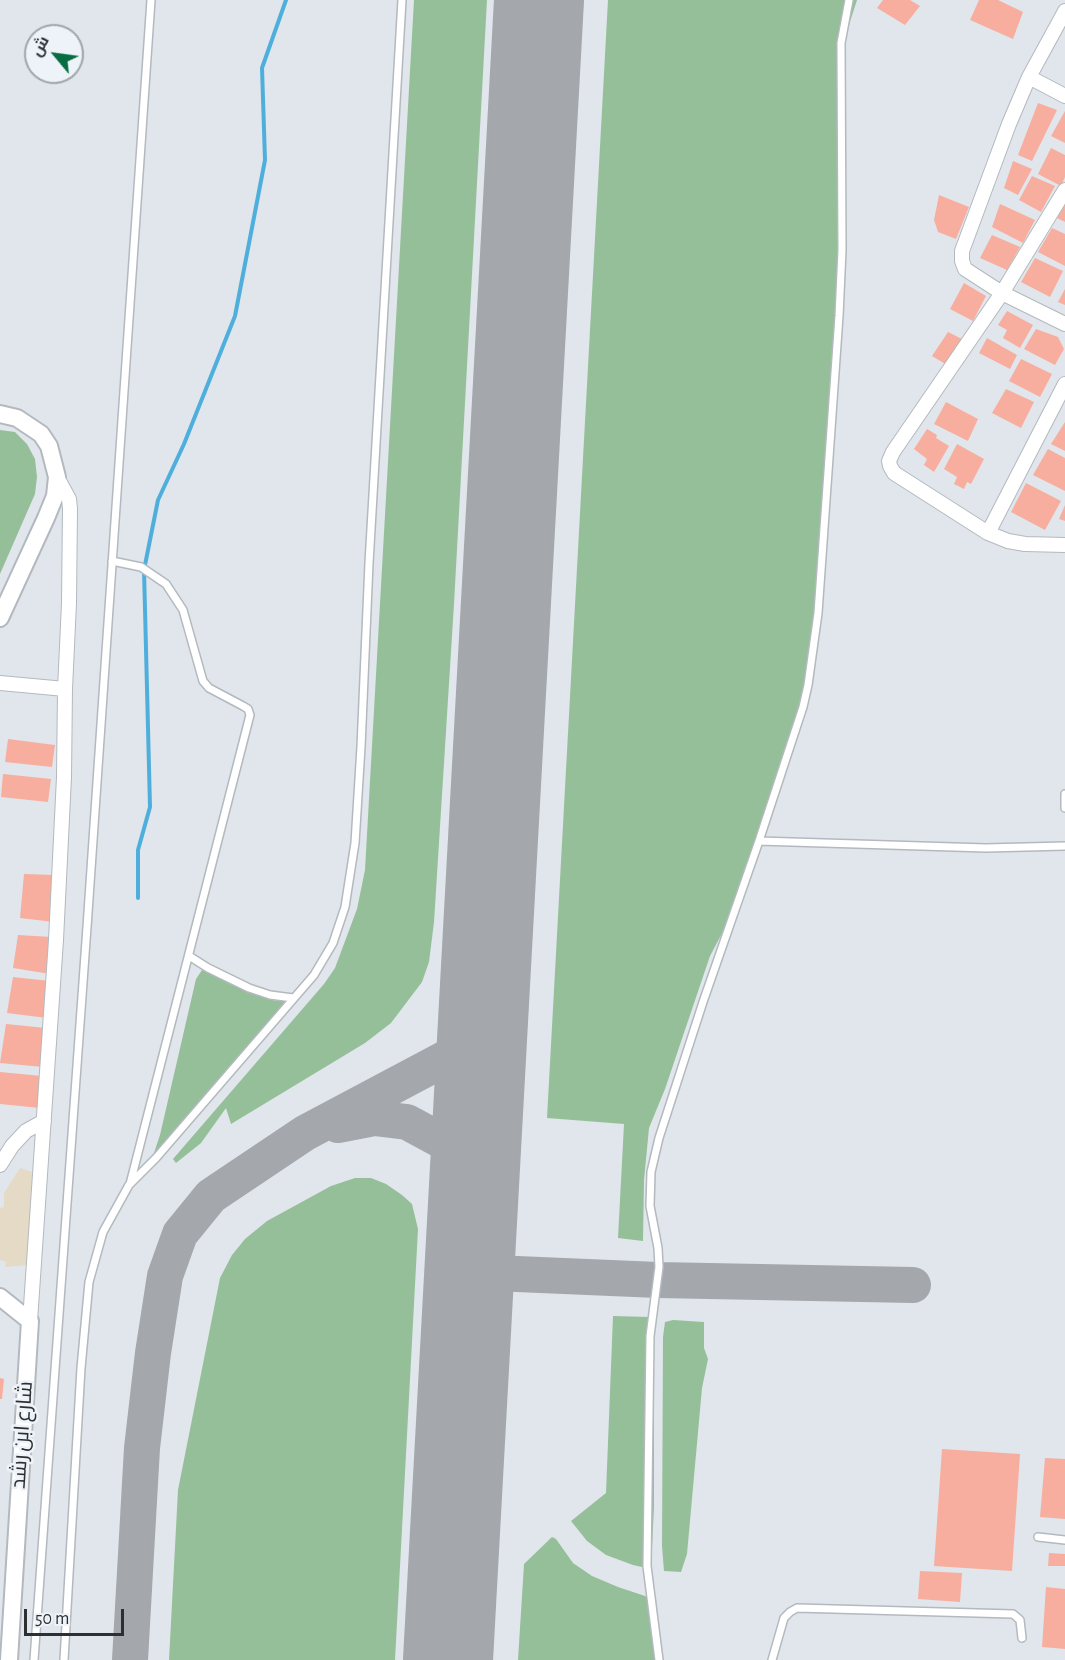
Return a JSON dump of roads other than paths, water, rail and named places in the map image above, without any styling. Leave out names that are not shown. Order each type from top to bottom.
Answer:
[{"type":"street","points":[[1065,11],[1029,77],[1009,124],[962,252],[965,269],[1002,293],[1065,324]]},
{"type":"street","points":[[1029,77],[1065,96]]},
{"type":"street","points":[[1065,190],[1002,293],[889,461],[894,473],[988,533],[1008,541],[1025,544],[1065,545]]},
{"type":"street","points":[[988,533],[1065,384]]},
{"type":"street","points":[[0,414],[17,418],[41,434],[49,446],[57,477],[69,499],[70,509],[63,812],[30,1321]]},
{"type":"street","points":[[0,618],[55,496],[57,477]]},
{"type":"street","points":[[0,683],[65,689]]},
{"type":"street","points":[[0,1165],[12,1146],[26,1131],[44,1121]]},
{"type":"street","points":[[0,1297],[30,1321]]},
{"type":"street","name":"شارع ابن رشد","points":[[9,1660],[30,1321]]},
{"type":"lane","points":[[34,1660],[151,0]]},
{"type":"lane","points":[[129,1185],[156,1158],[314,975],[333,943],[345,907],[355,843],[402,0]]},
{"type":"lane","points":[[659,1660],[648,1583],[647,1548],[650,1336],[659,1257],[650,1206],[651,1172],[656,1146],[759,840],[808,685],[818,613],[841,294],[840,63],[843,22],[849,0]]},
{"type":"lane","points":[[64,1660],[81,1368],[89,1282],[103,1232],[129,1185],[250,715],[248,709],[209,688],[203,681],[183,609],[166,584],[141,567],[111,561]]},
{"type":"lane","points":[[1065,794],[1065,808]]},
{"type":"lane","points":[[759,840],[994,848],[1065,846]]},
{"type":"lane","points":[[189,956],[249,988],[293,999]]},
{"type":"lane","points":[[1038,1537],[1065,1540]]},
{"type":"lane","points":[[772,1660],[784,1618],[797,1608],[1013,1614],[1020,1620],[1022,1638]]},
{"type":"waterway","points":[[138,898],[138,850],[150,807],[144,570],[158,500],[184,444],[235,316],[265,160],[262,68],[286,0]]}]
